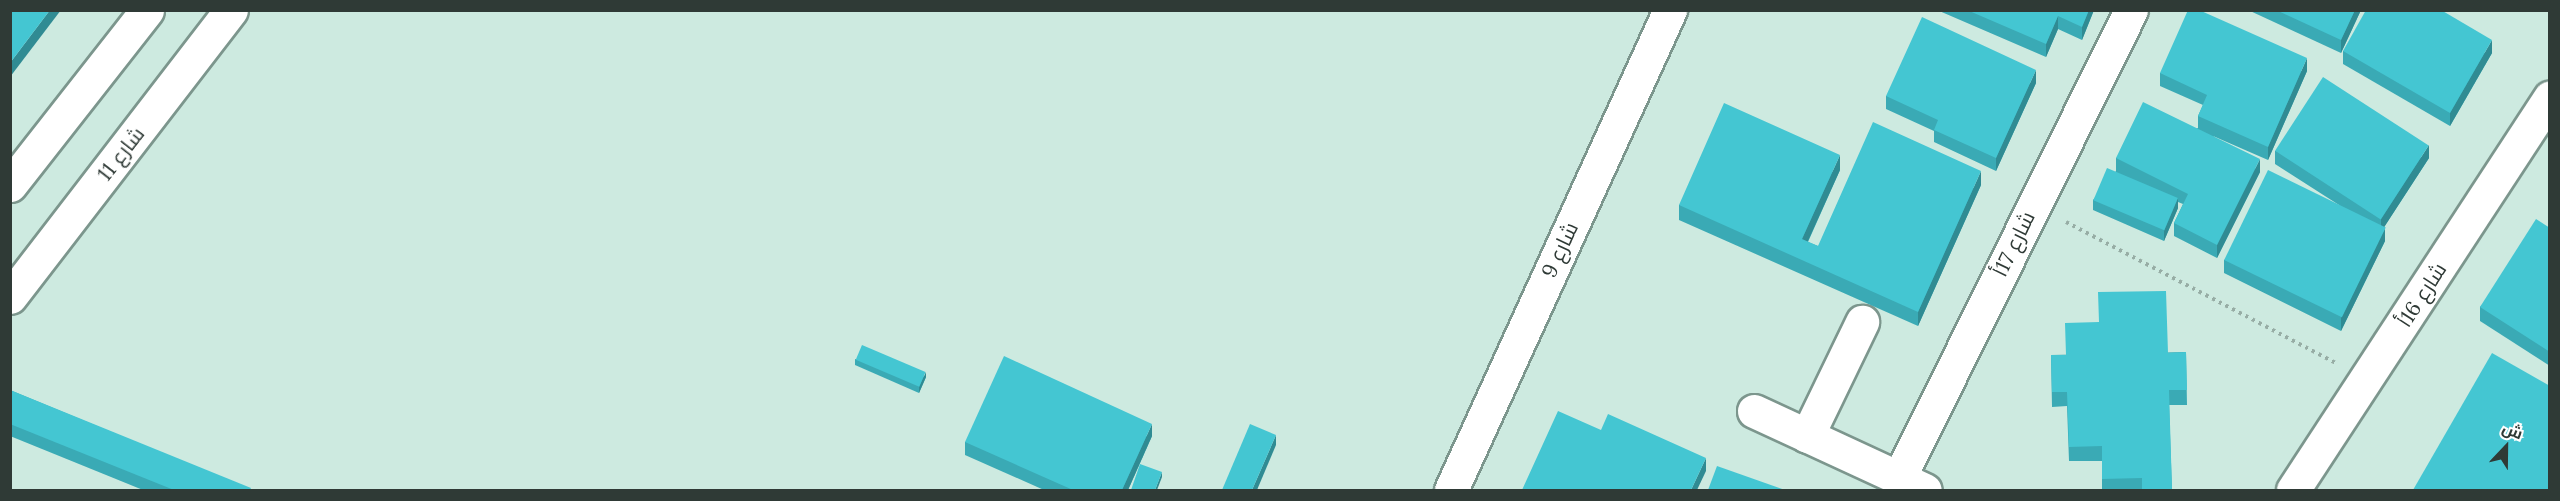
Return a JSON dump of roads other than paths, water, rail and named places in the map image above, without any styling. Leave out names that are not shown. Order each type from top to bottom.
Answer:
[{"type":"street","points":[[10,185],[147,10]]},
{"type":"street","name":"شارع 11","points":[[10,297],[231,10]]},
{"type":"street","name":"شارع 9","points":[[1451,490],[1670,10]]},
{"type":"street","name":"شارع 17أ","points":[[1912,484],[2034,204],[2131,10]]},
{"type":"street","name":"شارع 16أ","points":[[2292,490],[2368,380],[2550,98]]},
{"type":"street","points":[[1807,436],[1862,322]]},
{"type":"street","points":[[1755,411],[1912,484]]}]
